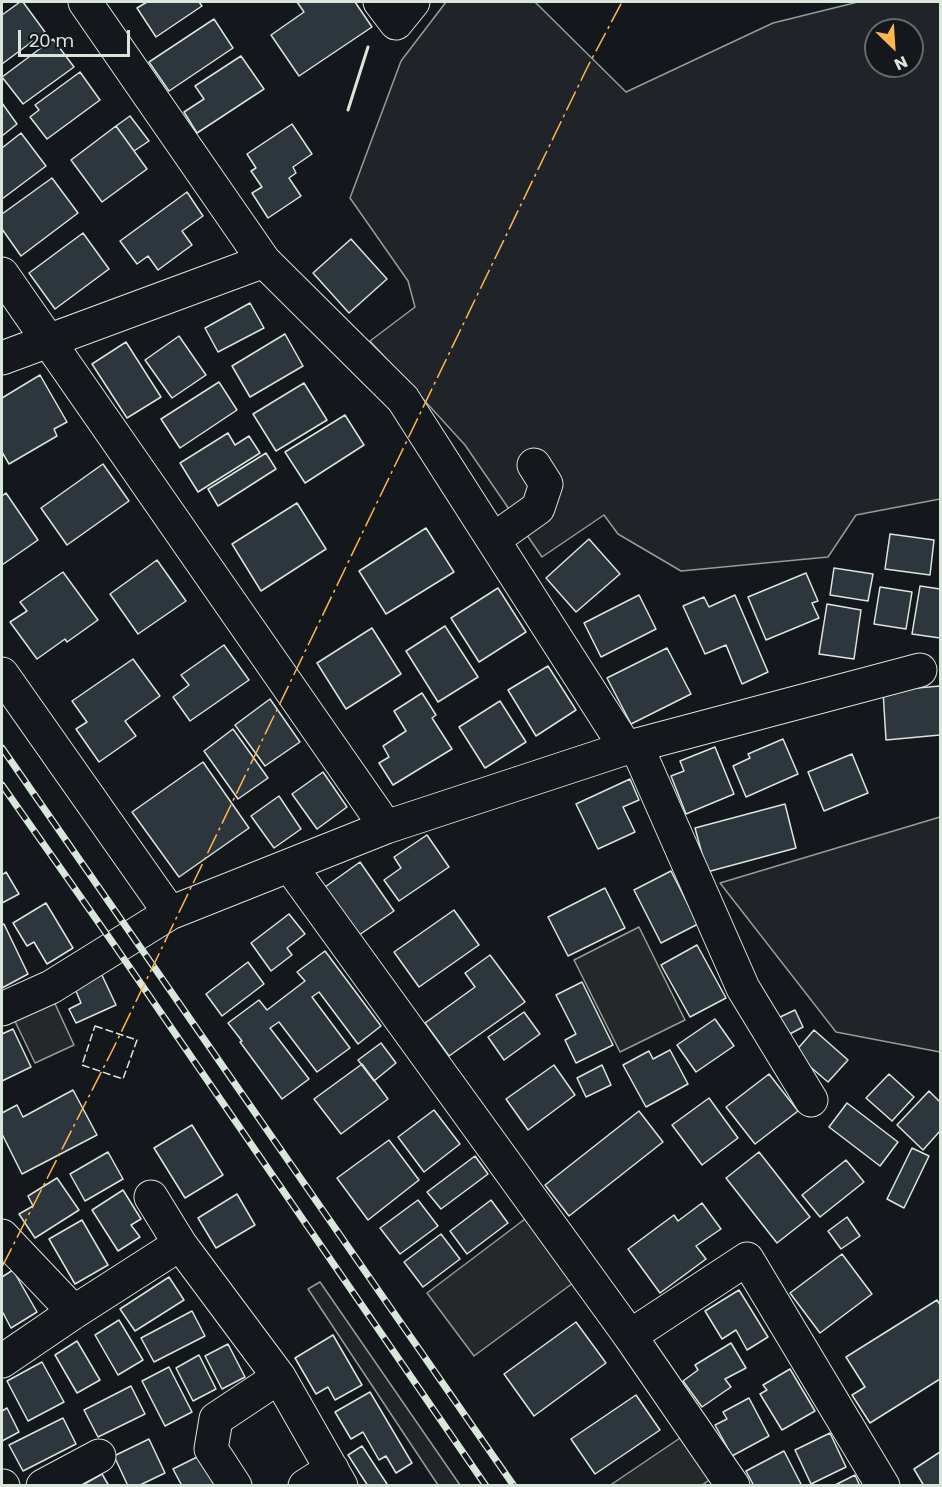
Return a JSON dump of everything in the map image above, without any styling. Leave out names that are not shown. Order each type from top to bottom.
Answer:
[{"type":"street","points":[[85,2],[264,261],[403,399],[493,540],[631,746],[743,988],[811,1100]]},
{"type":"street","points":[[380,2],[396,23],[413,2]]},
{"type":"street","points":[[2,358],[264,261]]},
{"type":"street","points":[[2,274],[386,827]]},
{"type":"street","points":[[493,540],[538,508],[546,484],[534,465]]},
{"type":"street","points":[[2,1009],[51,987],[170,913],[386,827],[631,746],[920,670]]},
{"type":"street","points":[[2,674],[170,913]]},
{"type":"street","points":[[290,866],[630,1336],[733,1485]]},
{"type":"street","points":[[151,1197],[180,1244],[279,1377],[326,1480]]},
{"type":"street","points":[[2,1236],[74,1312]]},
{"type":"street","points":[[2,1361],[180,1244]]},
{"type":"street","points":[[630,1336],[747,1259],[884,1485]]},
{"type":"street","points":[[235,1485],[211,1449],[216,1419],[279,1377]]},
{"type":"street","points":[[43,1485],[99,1456]]},
{"type":"shaded area","points":[[446,2],[535,2],[626,92],[773,23],[858,2],[940,2],[940,499],[856,515],[828,557],[681,571],[618,534],[604,515],[542,557],[465,445],[370,341],[415,307],[408,281],[350,198],[401,61]]},
{"type":"shaded area","points":[[940,817],[940,1052],[836,1032],[720,883]]},
{"type":"shaded area","points":[[639,927],[685,1020],[620,1052],[574,960]]},
{"type":"shaded area","points":[[51,995],[74,1045],[35,1063],[11,1013]]},
{"type":"shaded area","points":[[525,1219],[573,1283],[474,1356],[427,1293]]},
{"type":"shaded area","points":[[320,1282],[460,1485],[438,1485],[308,1289]]},
{"type":"shaded area","points":[[683,1436],[711,1479],[702,1485],[609,1486]]},
{"type":"building","points":[[23,2],[45,32],[2,64],[2,15]]},
{"type":"building","points":[[147,2],[199,2],[202,6],[156,37],[137,8]]},
{"type":"building","points":[[297,2],[355,2],[372,27],[299,76],[271,35],[304,12]]},
{"type":"building","points":[[214,19],[233,48],[169,91],[149,62]]},
{"type":"building","points":[[53,39],[74,67],[23,104],[2,77]]},
{"type":"building","points":[[241,56],[264,89],[197,133],[184,112],[204,99],[195,86]]},
{"type":"building","points":[[80,72],[100,100],[47,139],[30,117],[39,110],[35,105]]},
{"type":"building","points":[[2,103],[17,124],[2,136]]},
{"type":"building","points":[[130,116],[149,141],[134,151],[116,126]]},
{"type":"building","points":[[292,124],[312,154],[293,167],[296,173],[289,178],[301,196],[268,218],[252,193],[262,187],[251,171],[256,168],[247,154]]},
{"type":"building","points":[[116,126],[147,169],[102,202],[71,160]]},
{"type":"building","points":[[21,133],[46,166],[2,199],[2,148]]},
{"type":"building","points":[[52,178],[78,213],[21,256],[2,229],[2,214]]},
{"type":"building","points":[[187,192],[203,216],[182,231],[192,245],[158,270],[148,256],[137,264],[120,241]]},
{"type":"building","points":[[83,233],[109,269],[55,309],[29,273]]},
{"type":"building","points":[[351,239],[387,279],[349,313],[313,273]]},
{"type":"building","points":[[250,303],[264,328],[218,352],[205,328]]},
{"type":"building","points":[[285,334],[303,366],[250,397],[232,366]]},
{"type":"building","points":[[179,336],[206,375],[172,398],[145,360]]},
{"type":"building","points":[[126,342],[161,397],[127,418],[92,364]]},
{"type":"building","points":[[40,375],[67,422],[54,429],[57,436],[9,464],[2,452],[2,398]]},
{"type":"building","points":[[219,382],[237,410],[180,448],[161,419]]},
{"type":"building","points":[[304,383],[327,420],[276,451],[253,414]]},
{"type":"building","points":[[345,415],[364,445],[305,483],[285,452]]},
{"type":"building","points":[[228,433],[235,445],[249,436],[260,453],[198,492],[180,463]]},
{"type":"building","points":[[266,453],[276,469],[218,506],[208,489]]},
{"type":"building","points":[[103,464],[129,501],[67,545],[41,508]]},
{"type":"building","points":[[6,493],[38,540],[2,565],[2,496]]},
{"type":"building","points":[[297,503],[326,549],[261,591],[232,544]]},
{"type":"building","points":[[426,528],[454,572],[386,614],[359,571]]},
{"type":"building","points":[[890,534],[934,540],[930,575],[885,569]]},
{"type":"building","points":[[589,539],[620,574],[576,612],[546,578]]},
{"type":"building","points":[[157,560],[186,601],[138,634],[110,594]]},
{"type":"building","points":[[834,568],[873,574],[868,601],[830,595]]},
{"type":"building","points":[[63,572],[98,620],[67,642],[65,639],[37,659],[10,622],[27,611],[20,602]]},
{"type":"building","points":[[806,573],[818,601],[812,603],[819,618],[766,640],[748,597]]},
{"type":"building","points":[[920,586],[940,589],[940,638],[912,634]]},
{"type":"building","points":[[880,587],[912,592],[906,629],[874,624]]},
{"type":"building","points":[[498,588],[526,632],[479,662],[451,618]]},
{"type":"building","points":[[639,595],[656,629],[601,657],[584,623]]},
{"type":"building","points":[[735,595],[768,672],[742,684],[726,645],[705,654],[683,606],[704,597],[709,607]]},
{"type":"building","points":[[827,604],[861,610],[854,659],[819,654]]},
{"type":"building","points":[[445,626],[478,677],[438,702],[406,651]]},
{"type":"building","points":[[372,628],[401,674],[346,709],[317,663]]},
{"type":"building","points":[[224,645],[249,680],[190,721],[173,697],[189,685],[181,675]]},
{"type":"building","points":[[667,648],[691,694],[631,724],[607,678]]},
{"type":"building","points":[[133,659],[160,696],[125,721],[136,736],[99,762],[76,729],[87,722],[72,701]]},
{"type":"building","points":[[548,666],[576,710],[536,736],[508,690]]},
{"type":"building","points":[[940,686],[940,735],[886,740],[883,691]]},
{"type":"building","points":[[422,693],[436,715],[432,718],[452,749],[393,785],[379,763],[389,757],[383,746],[406,731],[394,711]]},
{"type":"building","points":[[270,699],[300,742],[265,766],[235,725]]},
{"type":"building","points":[[500,701],[526,742],[485,768],[459,727]]},
{"type":"building","points":[[233,729],[268,778],[238,799],[204,751]]},
{"type":"building","points":[[783,739],[798,774],[746,797],[733,766],[750,758],[748,754]]},
{"type":"building","points":[[715,747],[734,794],[686,814],[671,776],[684,771],[680,761]]},
{"type":"building","points":[[852,754],[868,793],[824,811],[808,772]]},
{"type":"building","points":[[203,762],[249,828],[179,877],[132,812]]},
{"type":"building","points":[[323,772],[347,807],[317,829],[292,794]]},
{"type":"building","points":[[630,779],[639,800],[623,807],[635,832],[598,849],[576,804]]},
{"type":"building","points":[[279,796],[301,829],[274,848],[251,816]]},
{"type":"building","points":[[785,804],[796,848],[707,872],[695,828]]},
{"type":"building","points":[[427,835],[449,867],[399,901],[384,880],[401,868],[394,857]]},
{"type":"building","points":[[360,862],[394,911],[359,935],[325,887]]},
{"type":"building","points":[[671,871],[698,924],[661,943],[634,890]]},
{"type":"building","points":[[6,872],[19,894],[2,903],[2,875]]},
{"type":"building","points":[[605,888],[625,928],[568,956],[548,917]]},
{"type":"building","points":[[46,903],[73,948],[47,964],[34,942],[27,946],[13,923]]},
{"type":"building","points":[[454,910],[479,945],[419,987],[394,952]]},
{"type":"building","points":[[289,914],[305,934],[287,948],[292,955],[271,971],[251,943]]},
{"type":"building","points":[[4,924],[28,974],[2,988],[2,925]]},
{"type":"building","points":[[697,945],[726,998],[690,1017],[661,965]]},
{"type":"building","points":[[325,951],[381,1026],[358,1044],[319,992],[312,997],[350,1048],[317,1072],[279,1022],[270,1028],[309,1079],[282,1099],[228,1023],[259,1000],[267,1010],[305,981],[297,972]]},
{"type":"building","points":[[490,955],[525,1002],[449,1056],[425,1023],[475,987],[465,973]]},
{"type":"building","points":[[248,962],[264,984],[222,1016],[206,994]]},
{"type":"building","points":[[100,971],[116,1005],[76,1023],[69,1009],[81,1003],[73,984]]},
{"type":"building","points":[[582,982],[613,1045],[576,1063],[565,1040],[576,1034],[556,995]]},
{"type":"building","points":[[795,1010],[803,1027],[786,1036],[778,1018]]},
{"type":"building","points":[[524,1012],[540,1034],[504,1060],[488,1037]]},
{"type":"building","points":[[715,1019],[734,1046],[696,1072],[677,1045]]},
{"type":"building","points":[[13,1029],[31,1067],[2,1081],[2,1034]]},
{"type":"building","points":[[814,1030],[848,1060],[828,1082],[794,1053]]},
{"type":"building","points":[[381,1043],[396,1063],[374,1081],[358,1060]]},
{"type":"building","points":[[670,1050],[688,1084],[646,1107],[623,1065],[649,1051],[653,1059]]},
{"type":"building","points":[[362,1064],[388,1099],[341,1134],[314,1099]]},
{"type":"building","points":[[554,1065],[575,1095],[528,1130],[506,1099]]},
{"type":"building","points":[[602,1065],[611,1085],[586,1097],[577,1078]]},
{"type":"building","points":[[769,1074],[798,1111],[755,1144],[726,1107]]},
{"type":"building","points":[[889,1074],[914,1097],[892,1121],[866,1098]]},
{"type":"building","points":[[73,1090],[97,1135],[22,1174],[2,1134],[2,1113],[17,1105],[23,1117]]},
{"type":"building","points":[[929,1091],[940,1102],[940,1131],[923,1150],[897,1125]]},
{"type":"building","points":[[709,1098],[738,1138],[702,1165],[672,1125]]},
{"type":"building","points":[[847,1103],[898,1142],[880,1166],[829,1127]]},
{"type":"building","points":[[434,1110],[460,1144],[424,1172],[398,1137]]},
{"type":"building","points":[[639,1111],[663,1142],[569,1216],[545,1185]]},
{"type":"building","points":[[192,1125],[223,1175],[185,1198],[154,1148]]},
{"type":"building","points":[[389,1140],[419,1180],[368,1220],[337,1178]]},
{"type":"building","points":[[912,1148],[929,1156],[904,1208],[887,1199]]},
{"type":"building","points":[[108,1152],[123,1179],[85,1201],[70,1174]]},
{"type":"building","points":[[759,1152],[810,1217],[777,1243],[726,1178]]},
{"type":"building","points":[[475,1156],[488,1174],[441,1209],[427,1192]]},
{"type":"building","points":[[846,1160],[864,1182],[820,1217],[802,1195]]},
{"type":"building","points":[[57,1178],[79,1210],[35,1238],[19,1214],[33,1206],[28,1196]]},
{"type":"building","points":[[123,1190],[141,1219],[131,1225],[140,1237],[118,1251],[92,1210]]},
{"type":"building","points":[[237,1194],[255,1225],[216,1248],[198,1218]]},
{"type":"building","points":[[418,1200],[438,1226],[400,1254],[380,1228]]},
{"type":"building","points":[[491,1200],[508,1223],[467,1254],[450,1231]]},
{"type":"building","points":[[702,1203],[721,1229],[696,1246],[706,1259],[660,1293],[628,1249],[674,1215],[678,1221]]},
{"type":"building","points":[[847,1217],[860,1236],[841,1249],[828,1231]]},
{"type":"building","points":[[82,1220],[108,1265],[75,1284],[49,1239]]},
{"type":"building","points":[[441,1234],[460,1259],[423,1287],[404,1262]]},
{"type":"building","points":[[842,1254],[872,1294],[820,1333],[790,1293]]},
{"type":"building","points":[[13,1270],[37,1312],[11,1328],[2,1311],[2,1277]]},
{"type":"building","points":[[169,1277],[184,1300],[135,1331],[120,1309]]},
{"type":"building","points":[[739,1290],[768,1337],[747,1350],[736,1330],[722,1339],[705,1311]]},
{"type":"building","points":[[937,1300],[940,1305],[940,1379],[870,1423],[852,1395],[865,1387],[846,1357]]},
{"type":"building","points":[[192,1311],[205,1336],[154,1362],[141,1338]]},
{"type":"building","points":[[119,1320],[143,1360],[118,1375],[95,1335]]},
{"type":"building","points":[[576,1322],[606,1363],[534,1416],[504,1374]]},
{"type":"building","points":[[333,1335],[362,1385],[335,1400],[328,1387],[316,1394],[295,1358]]},
{"type":"building","points":[[77,1341],[100,1380],[77,1393],[55,1355]]},
{"type":"building","points":[[731,1343],[746,1368],[725,1379],[731,1387],[702,1407],[683,1381],[698,1370],[695,1365]]},
{"type":"building","points":[[228,1344],[245,1377],[222,1389],[205,1356]]},
{"type":"building","points":[[199,1355],[216,1389],[193,1401],[176,1368]]},
{"type":"building","points":[[42,1362],[64,1402],[28,1421],[7,1381]]},
{"type":"building","points":[[169,1367],[192,1412],[165,1426],[142,1381]]},
{"type":"building","points":[[790,1369],[815,1411],[782,1430],[760,1394],[767,1390],[763,1385]]},
{"type":"building","points":[[131,1386],[145,1414],[98,1437],[84,1410]]},
{"type":"building","points":[[370,1392],[412,1463],[396,1473],[386,1456],[379,1460],[363,1432],[351,1439],[335,1412]]},
{"type":"building","points":[[636,1395],[660,1430],[595,1474],[571,1439]]},
{"type":"building","points":[[749,1398],[769,1436],[732,1456],[715,1425],[727,1419],[723,1412]]},
{"type":"building","points":[[7,1408],[19,1432],[2,1441],[2,1411]]},
{"type":"building","points":[[63,1418],[76,1444],[23,1471],[9,1445]]},
{"type":"building","points":[[830,1433],[846,1467],[811,1484],[795,1450]]},
{"type":"building","points":[[149,1439],[165,1473],[138,1486],[128,1486],[114,1456]]},
{"type":"building","points":[[362,1446],[387,1484],[384,1486],[368,1486],[348,1455]]},
{"type":"building","points":[[784,1451],[802,1486],[754,1486],[746,1471]]},
{"type":"building","points":[[940,1452],[940,1486],[924,1486],[914,1469]]},
{"type":"building","points":[[205,1453],[221,1486],[182,1486],[173,1469]]},
{"type":"building","points":[[102,1474],[109,1486],[81,1486]]},
{"type":"building","points":[[855,1475],[860,1486],[833,1486]]},
{"type":"railway","points":[[2,748],[514,1486]]},
{"type":"railway","points":[[2,785],[486,1486]]},
{"type":"fence","points":[[95,1026],[137,1040],[123,1079],[82,1065],[95,1026]]},
{"type":"wall","points":[[348,110],[368,47]]},
{"type":"power","points":[[2,1267],[113,1049],[587,68],[622,2]]}]
